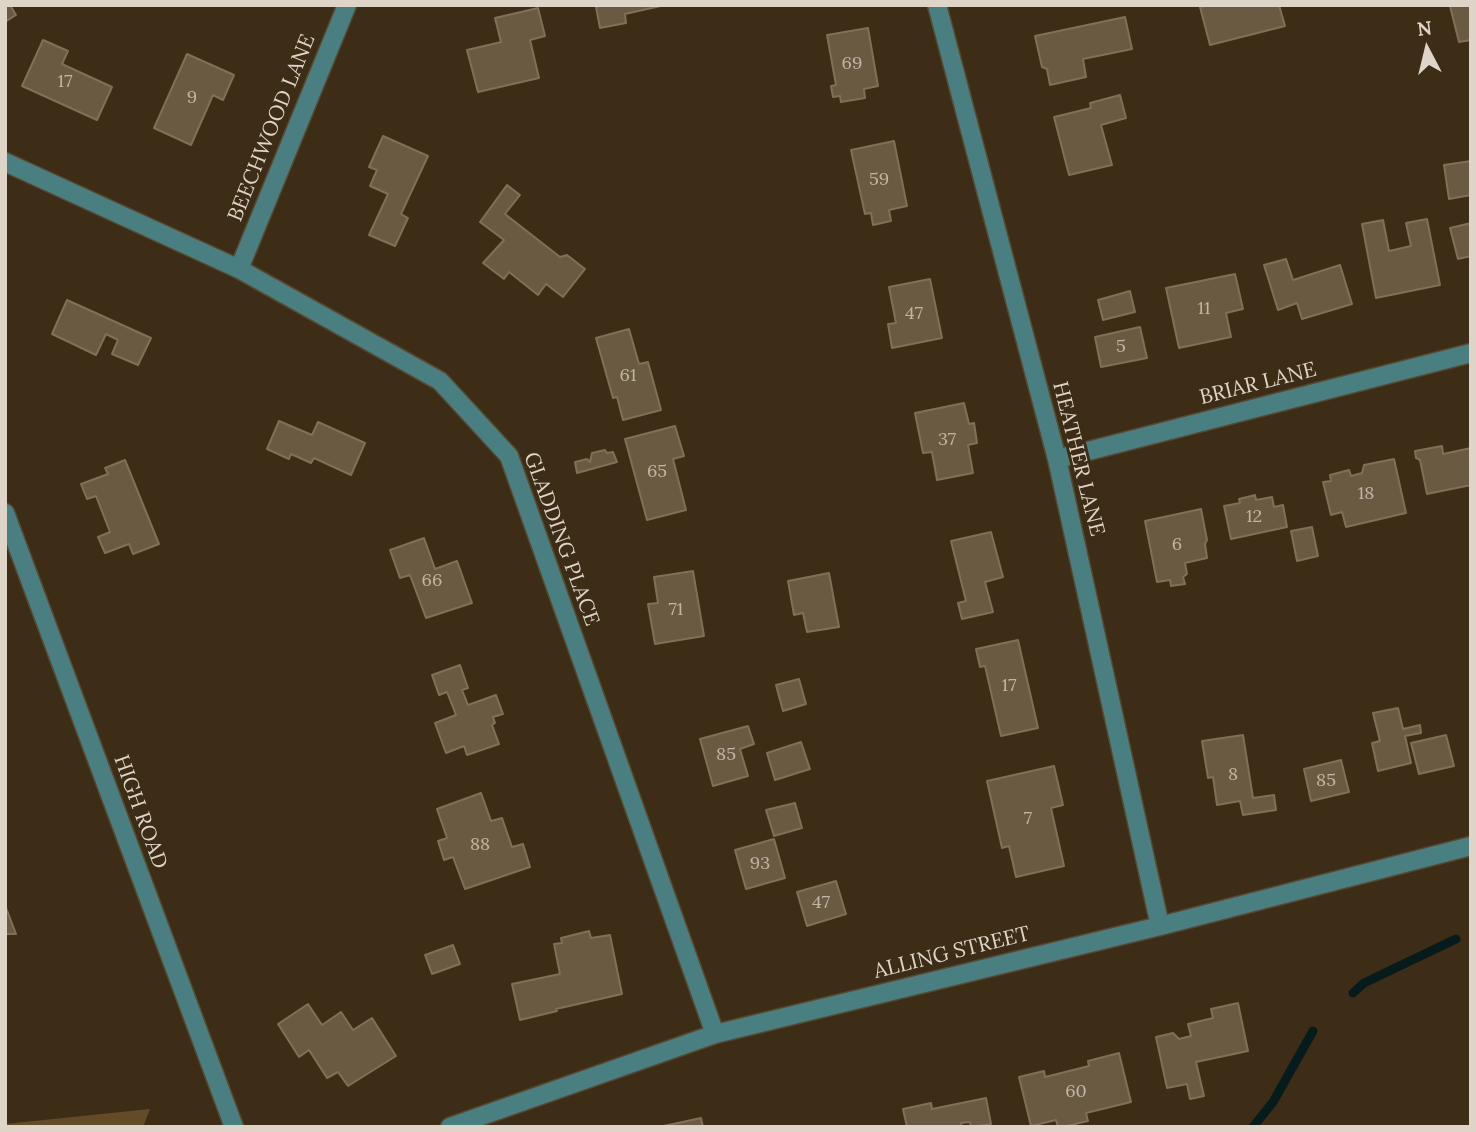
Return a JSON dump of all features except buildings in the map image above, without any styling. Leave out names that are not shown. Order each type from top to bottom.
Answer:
[{"type":"street","name":"BEECHWOOD LANE","points":[[239,268],[347,5]]},
{"type":"street","name":"HEATHER LANE","points":[[937,5],[1057,459],[1160,926]]},
{"type":"street","name":"GLADDING PLACE","points":[[5,162],[239,268],[440,381],[509,456],[715,1034]]},
{"type":"street","name":"BRIAR LANE","points":[[1057,459],[1471,353]]},
{"type":"street","name":"HIGH ROAD","points":[[5,513],[234,1127]]},
{"type":"street","name":"ALLING STREET","points":[[450,1127],[715,1034],[1160,926],[1471,846]]},
{"type":"shaded area","points":[[150,1109],[143,1127],[5,1127],[5,1124]]},
{"type":"waterway","points":[[1353,993],[1364,983],[1456,939]]},
{"type":"waterway","points":[[1253,1127],[1273,1102],[1313,1031]]}]
